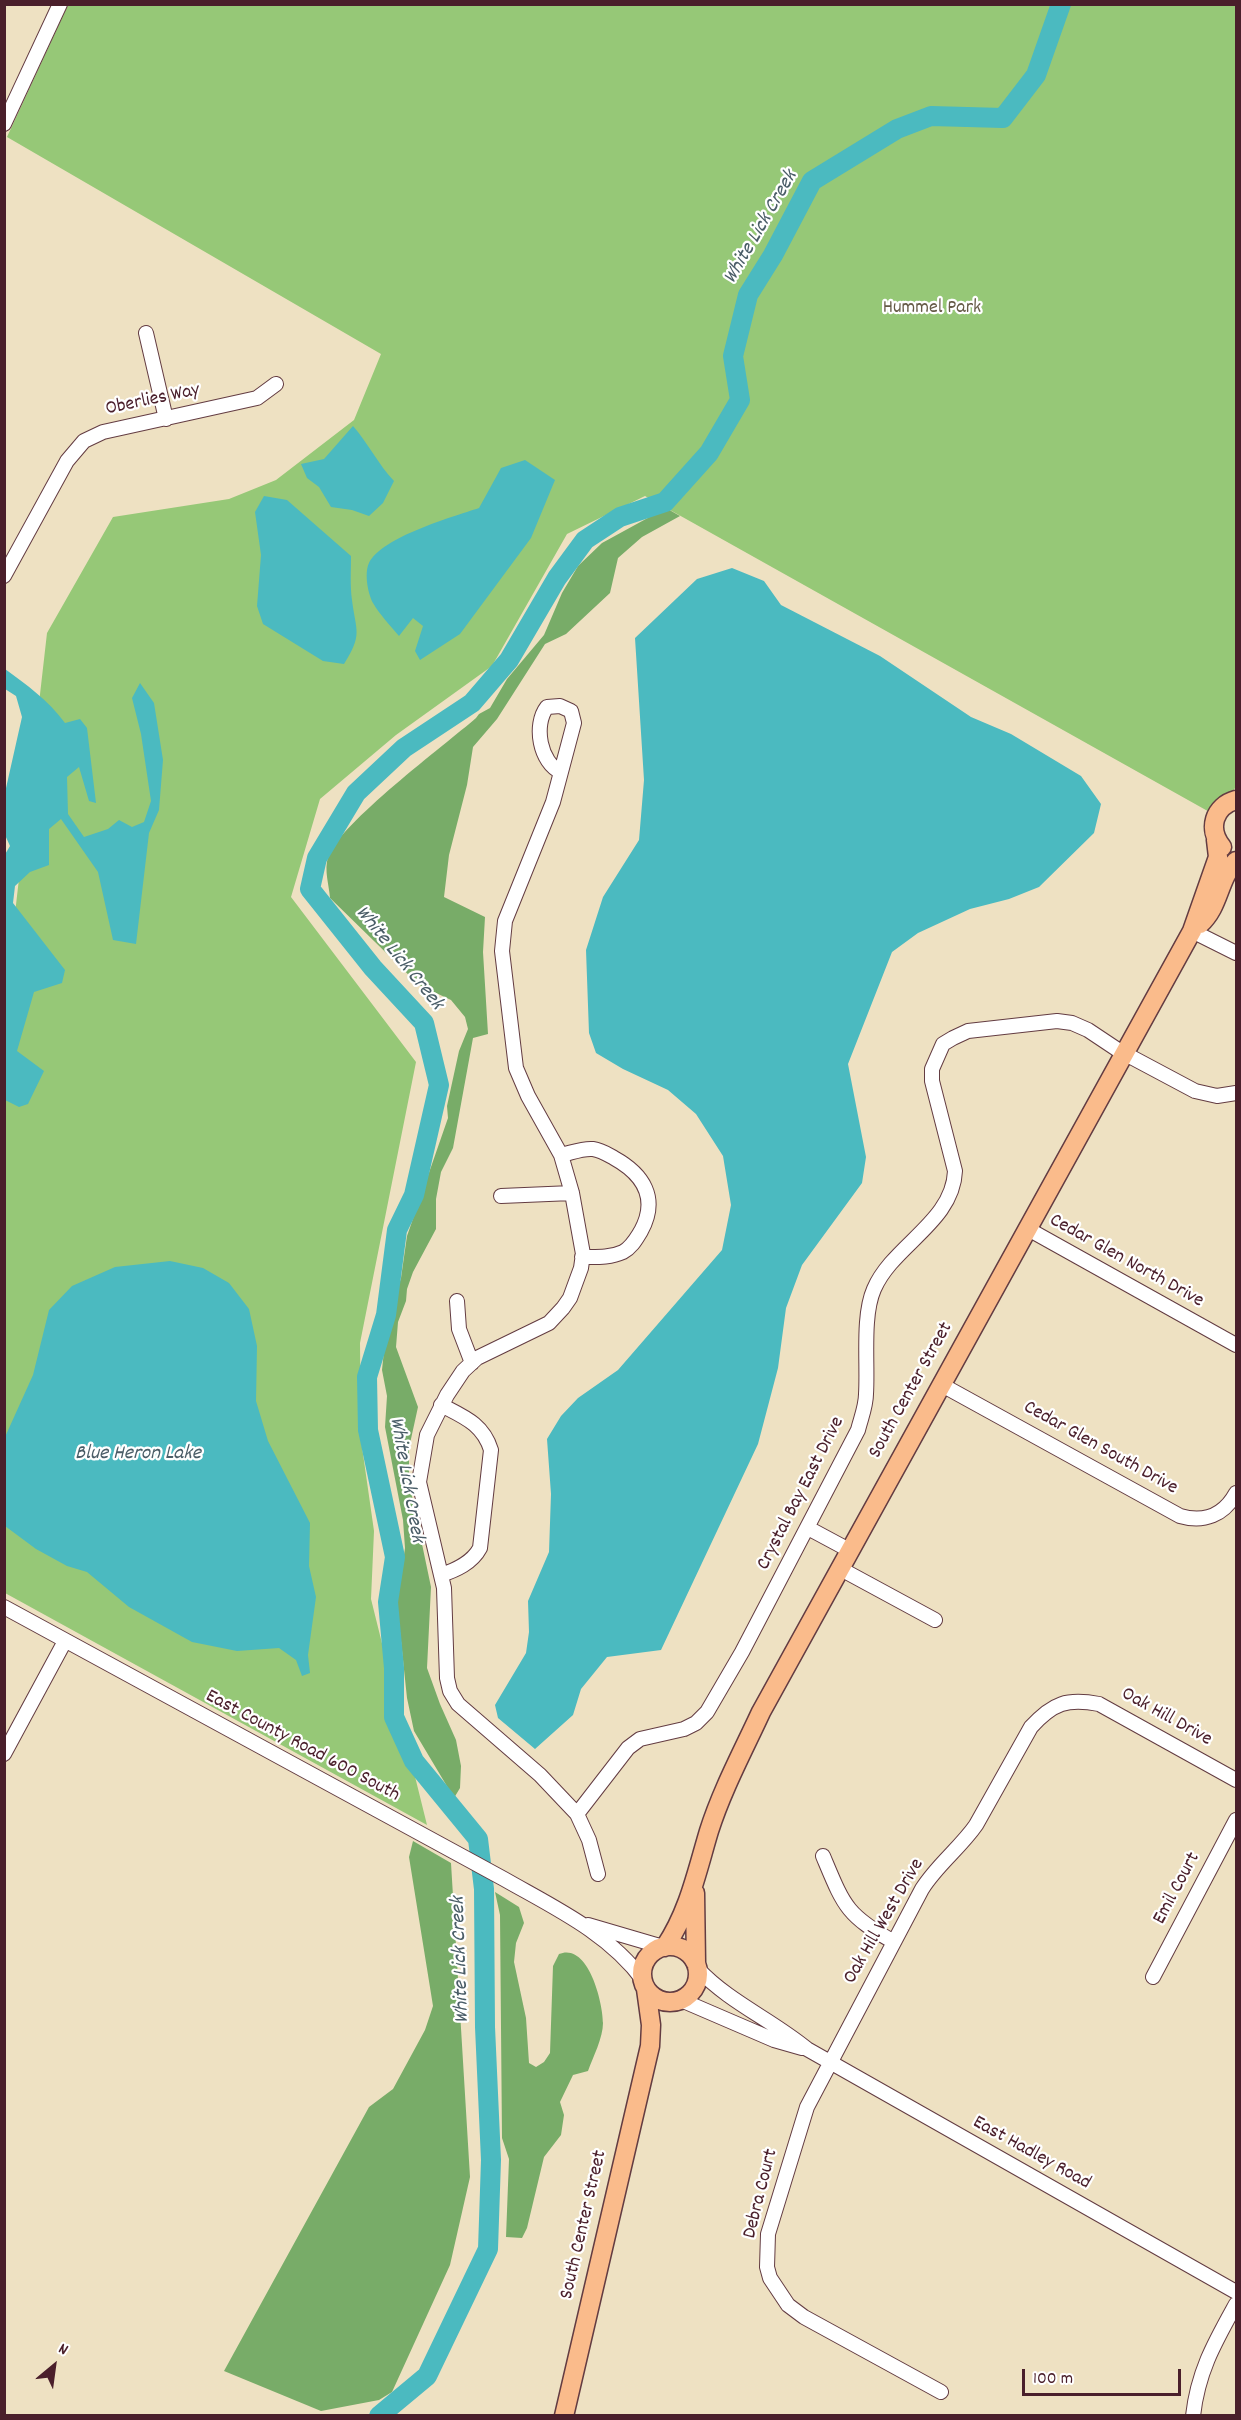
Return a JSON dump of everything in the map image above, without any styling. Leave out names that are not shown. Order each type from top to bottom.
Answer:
[{"type":"main road","name":"South Center Street","points":[[664,1947],[680,1922],[695,1883],[710,1829],[761,1712],[1192,931],[1218,857],[1214,832],[1216,816],[1227,804],[1236,800]]},
{"type":"main road","points":[[1216,840],[1227,852],[1236,855]]},
{"type":"main road","name":"South Center Street","points":[[1192,931],[1208,917],[1218,899],[1227,870],[1236,861]]},
{"type":"main road","name":"South Center Street","points":[[695,1883],[697,1966]]},
{"type":"main road","points":[[664,1947],[683,1949],[697,1966],[695,1988],[679,2001],[659,2000],[645,1985],[643,1968],[648,1957],[664,1947]]},
{"type":"main road","name":"South Center Street","points":[[564,2415],[650,2046],[651,2025],[645,1985]]},
{"type":"main road","name":"South Center Street","points":[[650,2046],[679,2001]]},
{"type":"street","points":[[4,124],[60,4]]},
{"type":"street","points":[[146,333],[166,419]]},
{"type":"street","name":"Oberlies Way","points":[[4,576],[67,461],[84,441],[102,432],[257,398],[276,384]]},
{"type":"street","points":[[561,772],[553,802],[505,921],[502,936],[516,1068],[528,1096],[561,1155],[572,1193],[582,1257],[579,1274],[564,1308],[549,1323],[477,1358],[463,1371],[441,1405],[427,1435],[419,1482],[444,1588],[447,1678],[450,1691],[458,1704],[540,1775],[577,1814],[589,1840],[598,1874]]},
{"type":"street","points":[[1192,931],[1236,953]]},
{"type":"street","name":"Crystal Bay East Drive","points":[[577,1814],[628,1748],[640,1739],[684,1729],[696,1723],[707,1712],[742,1652],[858,1430],[866,1396],[870,1301],[873,1292],[884,1273],[943,1208],[955,1183],[955,1171],[932,1082],[932,1069],[943,1044],[968,1031],[1057,1021],[1072,1023],[1196,1092],[1217,1096],[1236,1094]]},
{"type":"street","points":[[561,1155],[584,1149],[603,1152],[627,1165],[641,1178],[648,1199],[644,1225],[628,1249],[614,1256],[582,1257]]},
{"type":"street","points":[[501,1197],[572,1193]]},
{"type":"street","name":"Cedar Glen North Drive","points":[[1028,1230],[1236,1346]]},
{"type":"street","points":[[457,1301],[459,1329],[471,1363]]},
{"type":"street","name":"Cedar Glen South Drive","points":[[942,1385],[1180,1516],[1194,1520],[1205,1519],[1226,1507],[1236,1492]]},
{"type":"street","points":[[441,1405],[476,1424],[488,1439],[491,1450],[480,1548],[472,1559],[455,1570],[441,1575]]},
{"type":"street","points":[[808,1528],[849,1550]]},
{"type":"street","points":[[839,1568],[935,1620]]},
{"type":"street","name":"East County Road 600 South","points":[[4,1607],[415,1830],[580,1923],[624,1957],[645,1985]]},
{"type":"street","points":[[4,1754],[65,1641]]},
{"type":"street","name":"Oak Hill Drive","points":[[1073,1701],[1099,1704],[1236,1780]]},
{"type":"street","name":"Oak Hill West Drive","points":[[830,2062],[930,1877],[976,1825],[1031,1727],[1043,1714],[1057,1705],[1073,1701]]},
{"type":"street","name":"Emil Court","points":[[1153,1977],[1236,1820]]},
{"type":"street","points":[[823,1856],[842,1901],[854,1917],[894,1942]]},
{"type":"street","name":"East County Road 600 South","points":[[580,1923],[664,1947]]},
{"type":"street","name":"East Hadley Road","points":[[697,1966],[727,1995],[778,2026],[807,2049],[1236,2292]]},
{"type":"street","name":"East Hadley Road","points":[[679,2001],[774,2040],[807,2049]]},
{"type":"street","name":"Debra Court","points":[[830,2062],[801,2120],[768,2234],[766,2248],[770,2278],[788,2305],[804,2317],[941,2392]]},
{"type":"street","points":[[1193,2415],[1201,2374],[1236,2304]]},
{"type":"green space","name":"Hummel Park","points":[[68,5],[1236,5],[1236,787],[1213,814],[645,496],[567,534],[492,666],[396,735],[320,799],[291,897],[416,1062],[360,1343],[361,1440],[374,1531],[371,1599],[427,1825],[5,1593],[4,1010],[47,633],[113,517],[229,499],[276,480],[354,420],[381,354],[7,137]]},
{"type":"green space","points":[[666,508],[680,516],[642,537],[618,558],[610,593],[566,634],[545,644],[497,719],[473,747],[467,785],[449,855],[444,897],[485,917],[483,952],[488,1034],[473,1038],[453,1148],[441,1172],[436,1199],[436,1229],[413,1272],[407,1289],[406,1301],[398,1322],[396,1347],[418,1407],[409,1448],[409,1482],[431,1587],[427,1668],[456,1740],[461,1766],[460,1788],[454,1798],[414,1731],[407,1698],[397,1603],[405,1548],[403,1520],[385,1427],[387,1396],[382,1370],[386,1331],[401,1278],[407,1236],[448,1118],[447,1106],[459,1051],[468,1029],[465,1017],[451,1000],[419,985],[330,898],[327,862],[336,843],[371,806],[479,714],[490,708],[507,679],[544,635],[562,593],[578,566],[602,543]]},
{"type":"green space","points":[[413,1841],[451,1863],[470,2177],[450,2265],[392,2392],[379,2400],[321,2411],[224,2371],[369,2107],[393,2089],[425,2030],[433,2006],[409,1857]]},
{"type":"green space","points":[[495,1892],[519,1907],[524,1923],[516,1943],[514,1962],[526,2018],[529,2063],[536,2067],[544,2062],[550,2053],[553,1966],[559,1954],[569,1953],[578,1957],[586,1965],[597,1989],[603,2023],[588,2071],[573,2075],[560,2102],[564,2115],[561,2135],[544,2157],[527,2228],[522,2238],[506,2237],[509,2159],[502,2138],[500,1915]]},
{"type":"water","points":[[353,426],[394,481],[383,503],[369,516],[352,510],[331,507],[319,487],[307,478],[301,464],[324,459]]},
{"type":"water","points":[[525,460],[555,480],[531,538],[460,634],[420,660],[415,651],[423,626],[413,618],[399,636],[371,599],[367,578],[369,563],[376,554],[402,537],[479,508],[501,468]]},
{"type":"water","points":[[264,496],[287,500],[351,556],[351,595],[357,633],[354,646],[344,664],[323,661],[263,624],[257,606],[261,555],[255,512]]},
{"type":"water","points":[[732,568],[764,581],[781,605],[880,656],[971,717],[1011,734],[1081,776],[1101,804],[1094,833],[1039,887],[1009,899],[970,909],[918,933],[892,952],[848,1064],[866,1157],[862,1183],[802,1265],[786,1308],[778,1368],[758,1444],[661,1650],[607,1657],[581,1689],[573,1715],[535,1749],[498,1718],[495,1705],[526,1653],[529,1632],[528,1601],[549,1552],[551,1494],[547,1439],[561,1416],[578,1398],[618,1370],[722,1250],[731,1205],[723,1156],[696,1114],[668,1090],[623,1069],[596,1053],[589,1033],[586,950],[603,897],[639,840],[644,780],[635,638],[697,579]]},
{"type":"water","points":[[5,669],[44,700],[65,723],[80,719],[87,728],[96,803],[89,801],[79,767],[67,777],[68,814],[84,837],[108,829],[119,820],[132,827],[144,822],[151,801],[141,734],[132,698],[140,683],[154,703],[163,760],[159,810],[149,833],[136,944],[113,940],[98,872],[61,819],[49,829],[49,865],[30,872],[15,886],[13,903],[65,970],[62,983],[34,992],[17,1051],[44,1071],[28,1104],[19,1107],[5,1100],[4,856],[10,846],[5,835],[4,797],[22,717],[16,696],[5,689]]},
{"type":"water","name":"Blue Heron Lake","points":[[170,1261],[203,1268],[229,1283],[249,1309],[257,1346],[256,1401],[268,1441],[310,1523],[309,1566],[316,1597],[308,1655],[310,1673],[302,1676],[296,1660],[279,1648],[237,1651],[192,1642],[129,1607],[87,1572],[67,1566],[36,1549],[5,1526],[5,1437],[33,1375],[49,1310],[72,1286],[115,1267]]},
{"type":"waterway","name":"White Lick Creek","points":[[379,2416],[427,2376],[488,2249],[491,2160],[485,2027],[484,1889],[478,1839],[414,1761],[394,1717],[394,1668],[388,1602],[395,1557],[368,1430],[367,1377],[386,1315],[397,1230],[414,1195],[439,1085],[424,1023],[373,968],[310,889],[317,858],[356,793],[404,748],[472,703],[509,660],[557,578],[585,540],[620,517],[665,502],[709,453],[740,400],[733,356],[748,295],[773,255],[812,181],[897,129],[931,116],[1003,118],[1036,75],[1061,4]]}]
